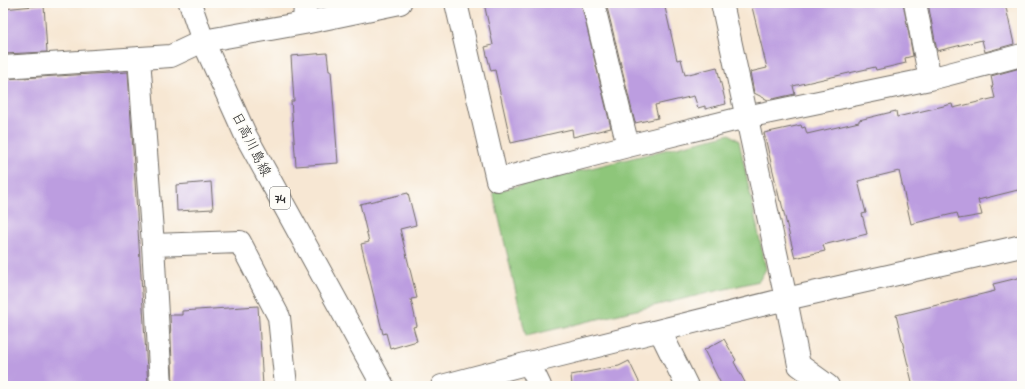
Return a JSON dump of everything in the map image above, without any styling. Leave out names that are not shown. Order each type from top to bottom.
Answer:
[{"type":"street","name":"日高川島線","points":[[190,3],[203,41],[246,136],[383,386]]},
{"type":"street","points":[[3,67],[171,56],[203,41],[304,13],[400,3]]},
{"type":"street","points":[[456,3],[497,180],[746,117],[930,79],[1022,55]]},
{"type":"street","points":[[593,3],[628,146]]},
{"type":"street","points":[[722,3],[799,365],[828,386]]},
{"type":"street","points":[[915,3],[930,79]]},
{"type":"street","points":[[139,58],[153,245],[161,386]]},
{"type":"street","points":[[153,245],[240,242],[279,317],[286,386]]},
{"type":"street","points":[[442,386],[660,330],[1022,246]]},
{"type":"street","points":[[660,330],[687,386]]},
{"type":"street","points":[[529,363],[540,386]]},
{"type":"green space","points":[[730,134],[739,141],[766,269],[759,281],[526,336],[493,192]]},
{"type":"building","points":[[484,3],[581,3],[611,128],[573,137],[572,129],[511,143],[495,70],[491,71],[485,47],[493,45]]},
{"type":"building","points":[[606,3],[664,3],[677,60],[681,59],[685,75],[717,67],[726,104],[705,109],[705,106],[698,108],[694,96],[655,105],[658,118],[635,123]]},
{"type":"building","points":[[751,3],[903,3],[913,56],[905,58],[906,63],[876,70],[875,67],[793,86],[795,94],[768,100],[754,93],[750,72],[767,68]]},
{"type":"building","points":[[928,3],[1005,3],[1014,44],[985,52],[982,40],[937,51]]},
{"type":"building","points":[[44,5],[47,52],[3,54],[3,9]]},
{"type":"building","points":[[327,53],[329,71],[331,71],[338,163],[296,166],[291,101],[294,101],[291,56]]},
{"type":"building","points":[[1020,68],[1022,76],[1022,189],[978,200],[982,215],[959,219],[957,213],[911,224],[899,171],[858,181],[866,213],[862,214],[867,234],[823,245],[825,251],[795,258],[764,133],[801,125],[802,128],[805,127],[807,134],[859,122],[859,120],[896,111],[897,117],[952,104],[953,108],[995,98],[991,76]]},
{"type":"building","points":[[128,72],[148,386],[3,386],[3,79]]},
{"type":"building","points":[[211,182],[213,209],[177,211],[176,185]]},
{"type":"building","points":[[408,193],[416,225],[400,229],[417,298],[411,299],[417,326],[413,327],[417,341],[390,348],[386,333],[383,334],[361,244],[369,242],[360,204]]},
{"type":"building","points":[[1022,277],[1022,386],[913,386],[896,315],[995,291],[993,284]]},
{"type":"building","points":[[258,306],[263,386],[173,386],[170,315],[182,315],[182,311]]},
{"type":"building","points":[[724,339],[736,360],[734,362],[747,386],[722,386],[704,350]]},
{"type":"building","points":[[629,361],[641,386],[572,386],[571,375],[619,366]]}]
